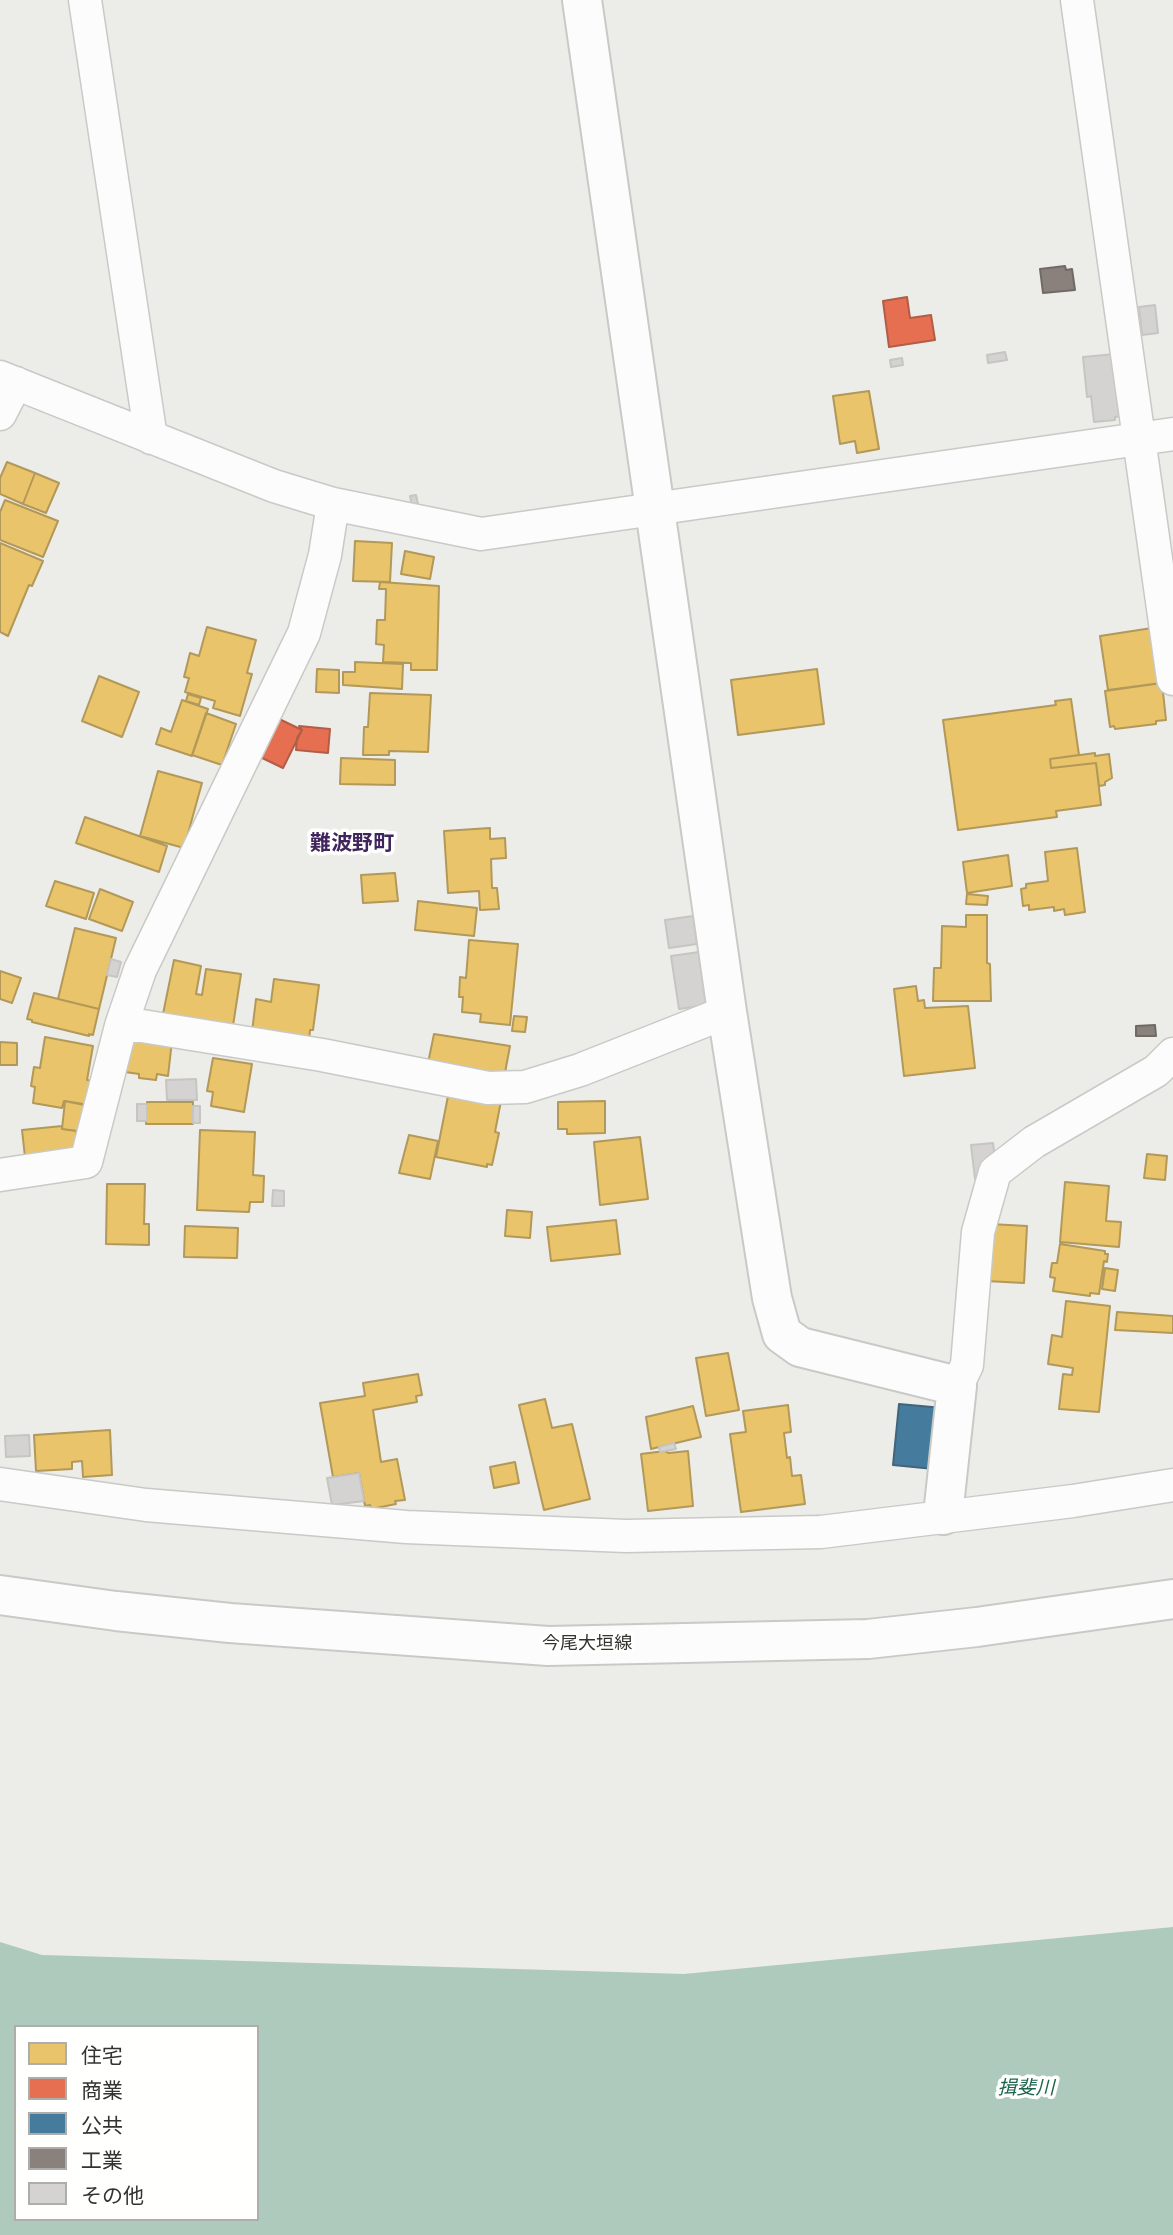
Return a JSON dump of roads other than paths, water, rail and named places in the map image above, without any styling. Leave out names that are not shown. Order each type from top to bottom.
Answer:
[{"type":"street","points":[[85,0],[150,438]]},
{"type":"street","points":[[582,0],[727,1012],[772,1298],[782,1334],[800,1347],[957,1386]]},
{"type":"street","points":[[1077,0],[1173,679]]},
{"type":"street","points":[[0,414],[8,380],[274,486],[333,503],[481,534],[1173,434]]},
{"type":"street","points":[[0,1175],[86,1162],[121,1026],[140,970],[303,633],[325,555],[333,503]]},
{"type":"street","points":[[121,1026],[142,1026],[322,1055],[488,1088],[525,1087],[580,1070],[727,1012]]},
{"type":"street","points":[[943,1516],[957,1386],[967,1365],[978,1232],[995,1172],[1034,1142],[1156,1071],[1173,1054]]},
{"type":"street","points":[[0,1484],[146,1504],[406,1527],[626,1536],[821,1532],[1073,1501],[1173,1485]]},
{"type":"street","name":"今尾大垣線","points":[[0,1595],[230,1623],[548,1646],[868,1639],[1004,1624],[1173,1598]]},
{"type":"water","name":"揖斐川","points":[[1173,1927],[1173,2235],[0,2235],[0,1942],[42,1955],[684,1974]]},
{"type":"district","name":"難波野町","points":[[352,844]]}]
